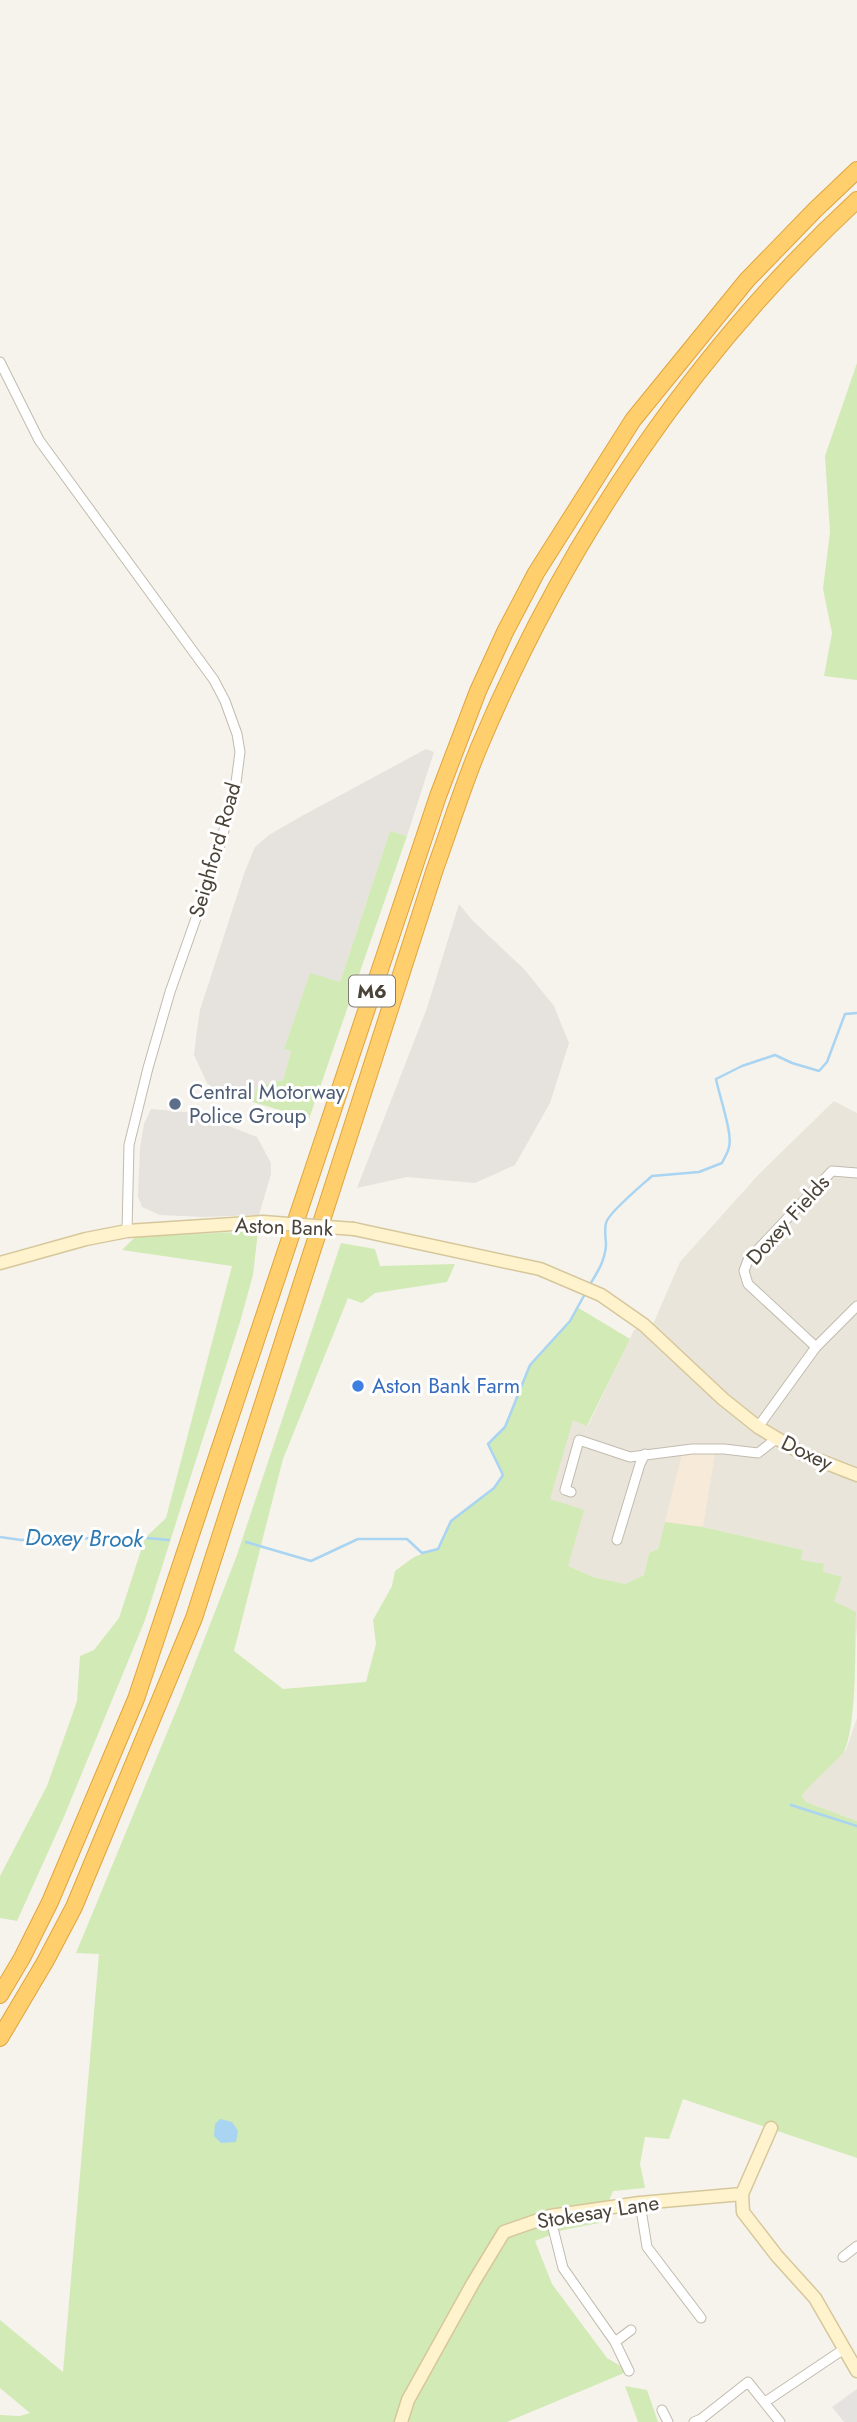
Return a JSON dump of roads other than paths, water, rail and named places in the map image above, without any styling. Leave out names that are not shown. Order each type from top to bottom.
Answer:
[{"type":"highway","name":"M6","points":[[0,1995],[50,1902],[136,1699],[438,796],[478,691],[505,632],[536,573],[633,420],[747,279],[857,170]]},
{"type":"highway","name":"M6","points":[[0,2038],[74,1907],[194,1618],[427,895],[480,746],[495,712],[550,598],[600,511],[639,452],[706,361],[764,294],[857,200]]},
{"type":"street","name":"Seighford Road","points":[[0,362],[39,440],[214,680],[230,714],[240,752],[235,790],[224,830],[170,992],[129,1145],[127,1231]]},
{"type":"street","name":"Doxey Fields","points":[[816,1347],[748,1284],[744,1271],[748,1260],[832,1171],[857,1173]]},
{"type":"street","name":"Aston Bank","points":[[0,1263],[86,1239],[127,1231],[263,1222],[354,1229],[540,1269],[601,1295],[644,1325],[723,1399],[758,1427]]},
{"type":"street","points":[[758,1427],[816,1347],[857,1306]]},
{"type":"street","name":"Doxey","points":[[758,1427],[803,1454],[857,1475]]},
{"type":"street","points":[[571,1492],[565,1490],[579,1440],[630,1457],[724,1449],[758,1453],[776,1438]]},
{"type":"street","points":[[617,1540],[645,1454]]},
{"type":"street","points":[[771,2128],[742,2194],[743,2212],[814,2298],[857,2371]]},
{"type":"street","name":"Stokesay Lane","points":[[401,2422],[408,2400],[504,2232],[550,2216],[640,2203],[742,2194]]},
{"type":"street","points":[[640,2203],[647,2247],[701,2318]]},
{"type":"street","points":[[550,2216],[563,2268],[615,2342],[629,2371]]},
{"type":"street","points":[[843,2257],[857,2246]]},
{"type":"street","points":[[615,2342],[631,2330]]},
{"type":"street","points":[[765,2402],[844,2348]]},
{"type":"street","points":[[694,2422],[748,2382],[780,2422]]},
{"type":"street","points":[[662,2410],[668,2422]]},
{"type":"water","points":[[220,2119],[232,2122],[238,2131],[236,2142],[221,2143],[214,2136],[215,2124]]},
{"type":"waterway","name":"Doxey Brook","points":[[589,1286],[604,1256],[608,1218],[626,1199],[652,1176],[699,1172],[722,1163],[730,1141],[716,1079],[742,1066],[775,1055],[819,1071],[827,1062],[845,1014],[857,1013]]},
{"type":"waterway","name":"Doxey Brook","points":[[246,1542],[311,1561],[358,1539],[407,1539],[422,1553],[438,1549],[451,1521],[494,1488],[503,1475],[488,1444],[505,1427],[530,1365],[570,1321],[586,1292]]},
{"type":"waterway","name":"Doxey Brook","points":[[0,1537],[21,1540],[135,1537],[169,1540]]},
{"type":"waterway","points":[[791,1805],[857,1826]]},
{"type":"place","name":"Central Motorway Police Group","points":[[175,1104]]},
{"type":"place","name":"Aston Bank Farm","points":[[358,1386]]}]
